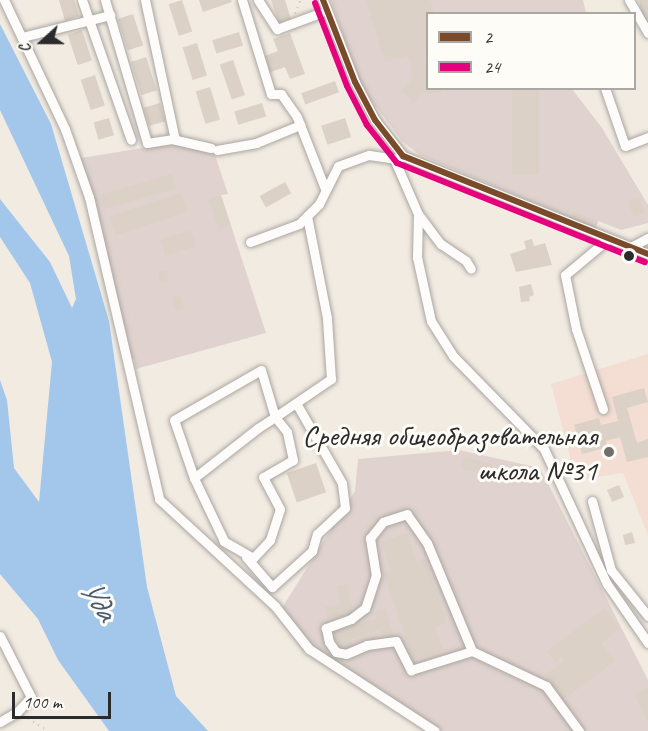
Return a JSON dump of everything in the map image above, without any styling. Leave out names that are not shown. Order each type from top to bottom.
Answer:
[{"type":"street","points":[[4,0],[65,129],[89,197],[159,499],[275,606],[309,649],[435,731]]},
{"type":"street","points":[[82,0],[131,140]]},
{"type":"street","points":[[105,0],[147,142],[175,140],[214,149],[256,143],[300,125]]},
{"type":"street","points":[[145,0],[175,140]]},
{"type":"street","points":[[242,0],[271,94],[281,94],[300,125],[325,189]]},
{"type":"street","points":[[258,0],[277,29],[320,13]]},
{"type":"street","points":[[322,0],[355,82],[399,158],[418,214],[441,244],[466,261],[471,269]]},
{"type":"street","points":[[636,12],[648,33]]},
{"type":"street","points":[[22,37],[110,15]]},
{"type":"street","points":[[606,90],[625,146],[648,137]]},
{"type":"street","points":[[250,242],[299,224],[319,204],[331,173],[353,159],[369,156],[399,158],[627,249],[648,254]]},
{"type":"street","points":[[418,214],[417,257],[431,321],[453,356],[544,449],[607,584],[648,644]]},
{"type":"street","points":[[194,478],[275,417],[331,379],[327,318],[307,216]]},
{"type":"street","points":[[627,249],[648,238]]},
{"type":"street","points":[[603,409],[576,329],[565,275],[607,240]]},
{"type":"street","points":[[261,370],[275,417],[287,432],[293,460],[263,477],[280,509],[270,540],[253,558],[224,541],[194,478],[174,420],[200,401],[261,370]]},
{"type":"street","points":[[240,551],[272,587],[312,551],[317,534],[345,508],[342,483],[296,403]]},
{"type":"street","points":[[592,501],[611,570],[648,616]]},
{"type":"street","points":[[472,651],[411,670],[396,641],[367,645],[346,654],[336,652],[329,642],[326,628],[351,619],[365,608],[376,575],[370,538],[383,522],[407,514],[420,533],[472,651],[546,686],[579,731]]},
{"type":"street","points":[[0,636],[31,697],[17,712],[0,722]]},
{"type":"path","points":[[298,21],[294,10],[300,0]]},
{"type":"path","points":[[17,712],[48,731]]},
{"type":"shaded area","points":[[331,0],[583,0],[586,12],[426,12],[426,90],[573,90],[602,128],[648,205],[648,223],[621,230],[598,221],[596,228],[420,155],[402,141],[361,87]]},
{"type":"shaded area","points":[[173,143],[214,152],[228,194],[221,195],[266,333],[136,369],[134,359],[128,360],[75,159]]},
{"type":"shaded area","name":"Средняя общеобразовательная школа №31","points":[[648,354],[648,535],[623,473],[576,480],[551,384]]},
{"type":"shaded area","points":[[459,450],[540,468],[648,680],[648,731],[441,731],[317,651],[282,608],[355,491],[358,459]]},
{"type":"water","name":"Уда","points":[[0,24],[51,124],[109,321],[147,587],[176,696],[208,731],[109,731],[58,660],[38,619],[0,574],[0,380],[7,400],[14,468],[39,502],[52,362],[30,283],[0,237],[0,199],[50,262],[72,308],[76,299],[69,256],[0,110]]},
{"type":"building","points":[[59,0],[74,0],[79,16],[65,21]]},
{"type":"building","points":[[182,0],[192,31],[179,36],[169,4]]},
{"type":"building","points":[[199,0],[231,0],[232,2],[203,12]]},
{"type":"building","points":[[271,0],[285,0],[291,19],[279,23]]},
{"type":"building","points":[[366,0],[430,0],[433,12],[426,12],[426,50],[424,50],[426,90],[442,90],[441,93],[422,93],[414,102],[402,91],[410,82],[412,70],[408,56],[385,62]]},
{"type":"building","points":[[639,0],[648,0],[648,22],[644,23]]},
{"type":"building","points":[[133,14],[143,45],[128,50],[118,19]]},
{"type":"building","points":[[82,30],[92,60],[78,65],[68,35]]},
{"type":"building","points":[[239,32],[243,45],[216,54],[212,40]]},
{"type":"building","points":[[290,33],[305,74],[290,79],[285,67],[268,73],[262,57],[278,51],[273,39]]},
{"type":"building","points":[[197,43],[207,76],[193,80],[183,47]]},
{"type":"building","points":[[146,57],[157,90],[142,95],[131,62]]},
{"type":"building","points":[[233,60],[245,95],[232,100],[220,65]]},
{"type":"building","points":[[95,75],[105,105],[91,110],[81,80]]},
{"type":"building","points":[[335,81],[339,92],[305,105],[301,93]]},
{"type":"building","points":[[210,87],[220,120],[206,124],[196,91]]},
{"type":"building","points":[[512,90],[539,90],[539,174],[512,174]]},
{"type":"building","points":[[160,103],[165,121],[149,126],[144,108]]},
{"type":"building","points":[[262,103],[266,116],[238,125],[234,111]]},
{"type":"building","points":[[109,118],[114,135],[99,140],[94,122]]},
{"type":"building","points":[[345,118],[351,137],[327,145],[321,126]]},
{"type":"building","points":[[172,174],[176,188],[104,209],[100,195]]},
{"type":"building","points":[[285,182],[291,193],[266,207],[260,196]]},
{"type":"building","points":[[181,193],[187,212],[116,235],[110,216]]},
{"type":"building","points":[[221,195],[231,225],[219,229],[209,199]]},
{"type":"building","points":[[639,197],[645,213],[634,217],[628,201]]},
{"type":"building","points":[[573,211],[598,221],[595,229],[570,218]]},
{"type":"building","points":[[191,230],[196,246],[165,256],[160,239]]},
{"type":"building","points":[[532,239],[534,246],[545,243],[552,265],[516,272],[510,254],[526,249],[524,241]]},
{"type":"building","points":[[167,270],[168,282],[159,283],[158,271]]},
{"type":"building","points":[[531,284],[534,295],[529,297],[530,301],[521,302],[519,287]]},
{"type":"building","points":[[180,295],[184,307],[175,310],[171,298]]},
{"type":"building","points":[[644,388],[648,402],[627,408],[637,443],[648,439],[648,457],[627,462],[620,437],[606,441],[608,447],[582,454],[574,425],[599,418],[601,425],[618,421],[612,397]]},
{"type":"building","points":[[464,457],[492,464],[489,476],[461,469]]},
{"type":"building","points":[[316,463],[326,492],[297,502],[287,473]]},
{"type":"building","points":[[619,485],[624,497],[612,502],[607,490]]},
{"type":"building","points":[[632,532],[635,543],[625,545],[623,535]]},
{"type":"building","points":[[407,533],[417,562],[425,559],[447,623],[435,627],[443,650],[413,660],[384,574],[391,571],[381,542]]},
{"type":"building","points":[[348,584],[353,614],[327,619],[325,607],[340,604],[337,586]]},
{"type":"building","points":[[385,608],[393,634],[382,637],[380,630],[351,639],[353,647],[341,650],[335,631],[377,618],[375,612]]},
{"type":"building","points":[[605,608],[620,629],[601,643],[615,661],[563,700],[545,675],[564,661],[561,657],[555,662],[547,651]]},
{"type":"building","points":[[648,687],[648,723],[634,694]]},
{"type":"transit line","name":"2","points":[[323,0],[355,82],[375,120],[403,156],[648,254]]},
{"type":"transit line","name":"24","points":[[315,3],[347,86],[367,125],[397,163],[645,262]]},
{"type":"place","name":"Средняя общеобразовательная школа №31","points":[[609,452]]}]
